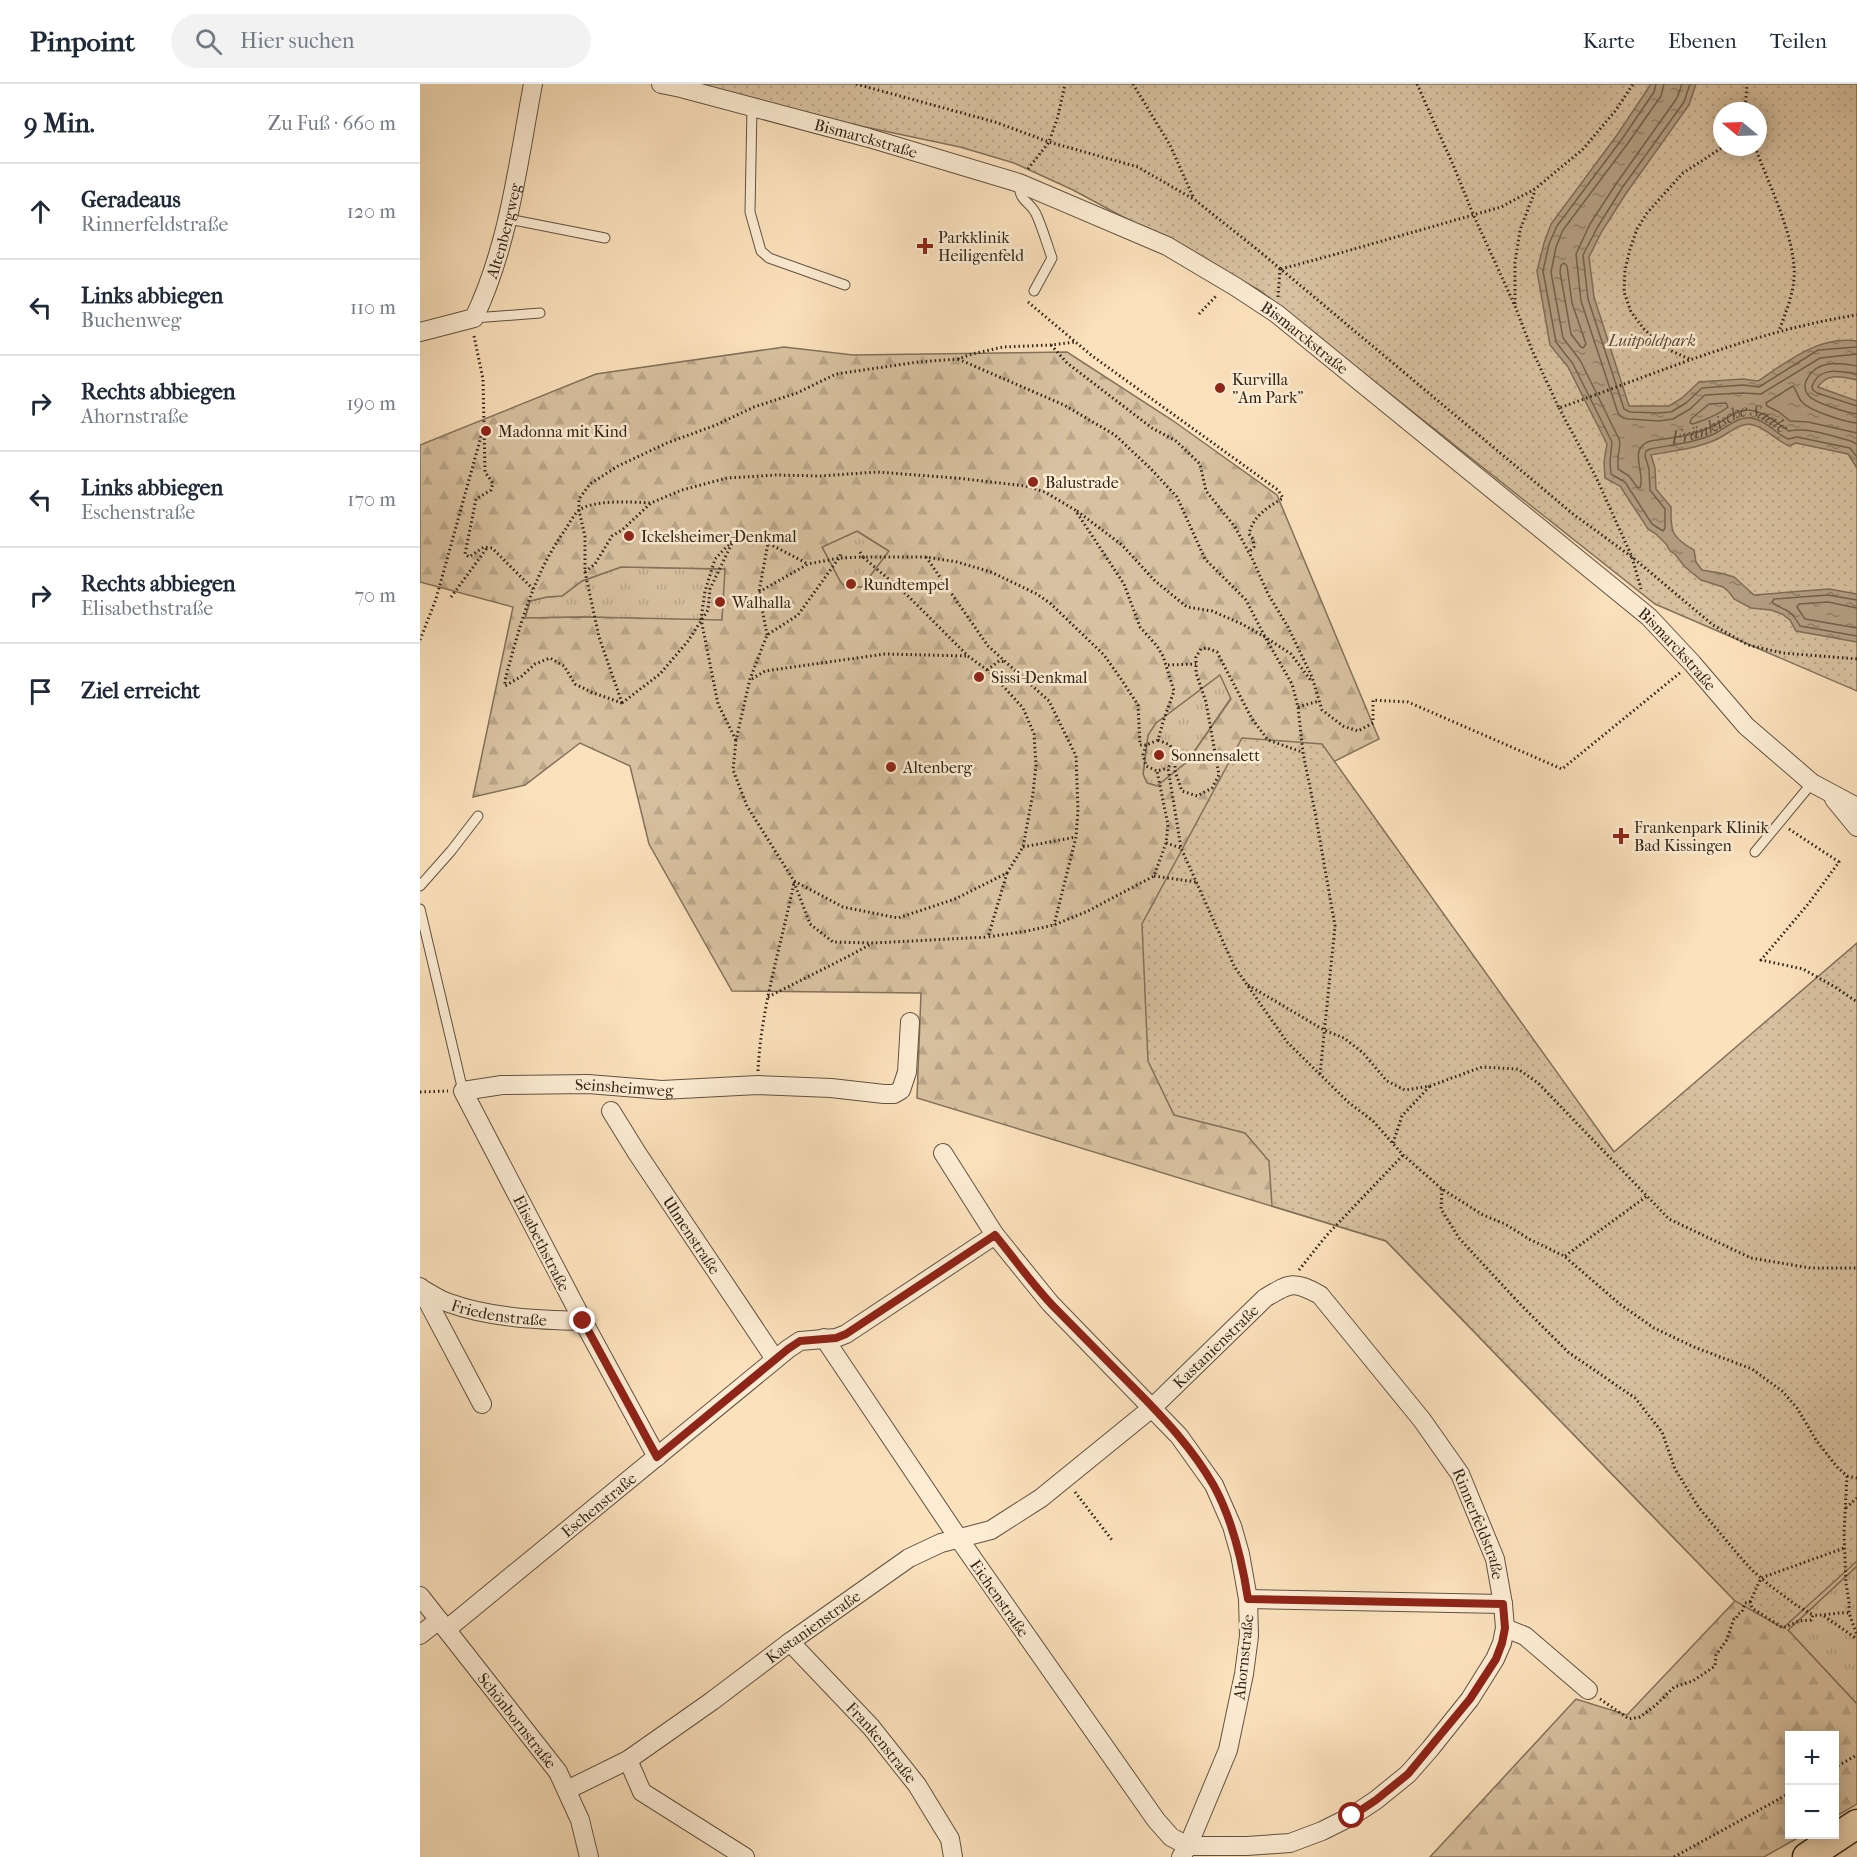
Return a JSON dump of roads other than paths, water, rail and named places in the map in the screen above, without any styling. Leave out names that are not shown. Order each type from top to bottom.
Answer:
[{"type":"main road","points":[[1807,1857],[1857,1824]]},
{"type":"street","name":"Altenbergweg","points":[[474,318],[486,293],[508,219],[533,84]]},
{"type":"street","name":"Bismarckstraße","points":[[661,84],[869,138],[1019,183],[1167,246],[1236,287],[1277,314],[1649,616],[1746,726],[1812,783],[1857,807]]},
{"type":"street","points":[[420,332],[474,318]]},
{"type":"street","name":"Bismarckstraße","points":[[1830,794],[1857,827]]},
{"type":"street","name":"Seinsheimweg","points":[[463,1091],[502,1085],[588,1084],[662,1090],[758,1085],[831,1088],[894,1094],[901,1090],[905,1082],[910,1022]]},
{"type":"street","name":"Elisabethstraße","points":[[463,1091],[657,1457]]},
{"type":"street","name":"Ulmenstraße","points":[[611,1111],[775,1359]]},
{"type":"street","name":"Ahornstraße","points":[[943,1153],[995,1235],[1050,1303],[1179,1436],[1214,1485],[1232,1526],[1240,1554],[1248,1599],[1249,1636],[1244,1674],[1228,1750],[1185,1851]]},
{"type":"street","name":"Eschenstraße","points":[[420,1635],[443,1624],[657,1457],[800,1341],[836,1338],[846,1334],[995,1235]]},
{"type":"street","name":"Kastanienstraße","points":[[567,1790],[628,1760],[909,1558],[941,1543],[991,1530],[1025,1509],[1153,1407],[1264,1298],[1287,1285]]},
{"type":"street","name":"Rinnerfeldstraße","points":[[1185,1851],[1247,1846],[1287,1850],[1352,1816],[1376,1800],[1408,1774],[1470,1699],[1496,1659],[1505,1628],[1496,1559],[1460,1474],[1422,1420],[1320,1295],[1304,1287],[1287,1285]]},
{"type":"street","name":"Friedenstraße","points":[[420,1287],[447,1303],[490,1314],[583,1321]]},
{"type":"street","name":"Friedenstraße","points":[[420,1287],[482,1404]]},
{"type":"street","name":"Eichenstraße","points":[[824,1338],[959,1539],[1156,1820],[1185,1851]]},
{"type":"street","name":"Schönbornstraße","points":[[420,1596],[558,1772],[580,1820],[589,1857]]},
{"type":"street","points":[[1248,1599],[1503,1604]]},
{"type":"street","points":[[1505,1628],[1525,1636],[1588,1690]]},
{"type":"street","name":"Frankenstraße","points":[[790,1642],[871,1727],[916,1785],[950,1839],[952,1857]]},
{"type":"street","points":[[628,1760],[642,1792],[745,1857]]},
{"type":"lane","points":[[752,107],[750,212],[761,251],[769,258],[845,285]]},
{"type":"lane","points":[[1019,183],[1022,197],[1036,213],[1052,258],[1034,291]]},
{"type":"lane","points":[[508,219],[605,238]]},
{"type":"lane","points":[[474,318],[540,313]]},
{"type":"lane","points":[[1755,852],[1812,783]]},
{"type":"lane","points":[[420,886],[478,816]]},
{"type":"lane","points":[[420,909],[463,1091]]},
{"type":"water","name":"Fränkische Saale","points":[[1651,84],[1696,84],[1689,105],[1627,192],[1602,231],[1589,257],[1594,297],[1629,406],[1669,406],[1682,398],[1699,382],[1743,379],[1758,381],[1792,358],[1817,346],[1843,340],[1857,341],[1857,380],[1830,377],[1818,387],[1857,401],[1857,468],[1848,454],[1796,443],[1789,446],[1762,429],[1748,424],[1700,446],[1651,455],[1655,468],[1656,489],[1671,507],[1674,533],[1694,550],[1696,562],[1702,570],[1734,577],[1754,595],[1829,589],[1857,594],[1857,642],[1796,631],[1790,620],[1782,614],[1771,610],[1751,608],[1734,599],[1723,587],[1701,580],[1684,566],[1666,544],[1648,529],[1620,486],[1605,478],[1604,462],[1607,444],[1568,367],[1550,345],[1537,271],[1551,224],[1617,135]]},
{"type":"place","name":"Parkklinik Heiligenfeld","points":[[925,246]]},
{"type":"place","name":"Kurvilla \"Am Park\"","points":[[1220,388]]},
{"type":"place","name":"Madonna mit Kind","points":[[486,431]]},
{"type":"place","name":"Balustrade","points":[[1033,482]]},
{"type":"place","name":"Ickelsheimer-Denkmal","points":[[629,536]]},
{"type":"place","name":"Rundtempel","points":[[851,584]]},
{"type":"place","name":"Walhalla","points":[[720,602]]},
{"type":"place","name":"Sissi-Denkmal","points":[[979,677]]},
{"type":"place","name":"Sonnensalett","points":[[1159,755]]},
{"type":"place","name":"Altenberg","points":[[891,767]]},
{"type":"place","name":"Frankenpark Klinik Bad Kissingen","points":[[1621,836]]},
{"type":"park label","name":"Luitpoldpark","points":[[1652,340]]}]
